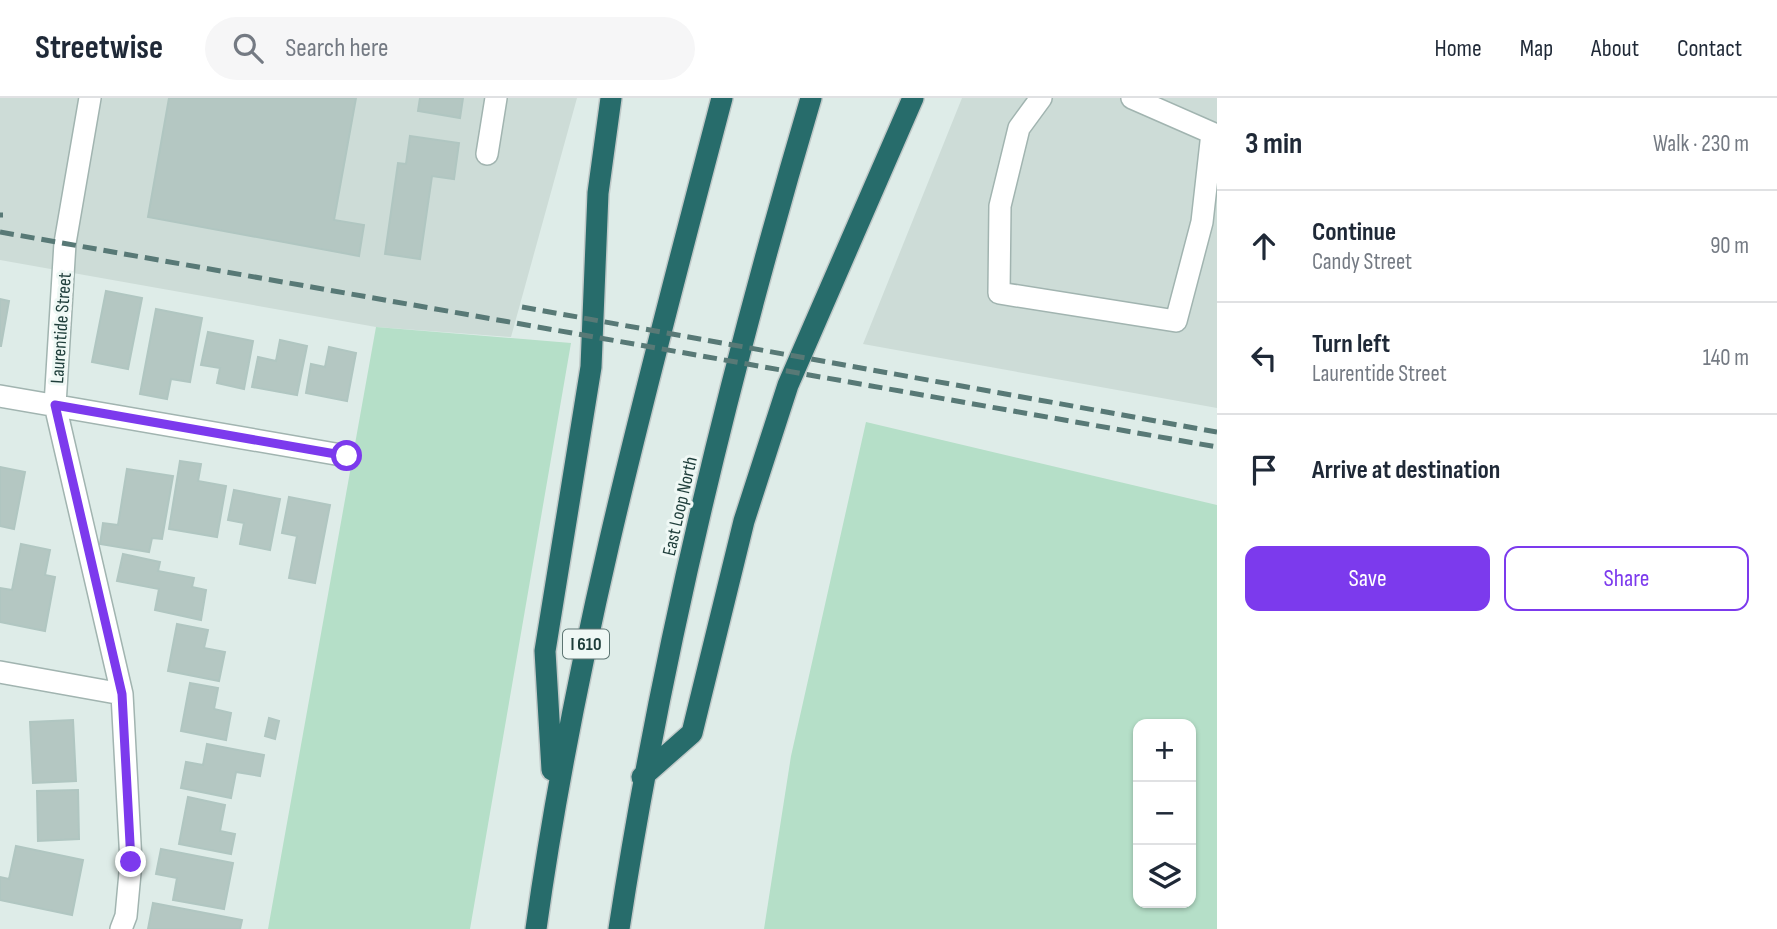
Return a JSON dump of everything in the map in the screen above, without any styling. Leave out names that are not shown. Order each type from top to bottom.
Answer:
[{"type":"highway","points":[[554,802],[545,650],[591,367],[598,193],[611,98]]},
{"type":"highway","name":"I 610","points":[[536,929],[554,802],[590,626],[639,414],[722,98]]},
{"type":"highway","name":"East Loop North","points":[[619,929],[642,777],[730,385],[811,98]]},
{"type":"highway","points":[[642,777],[692,733],[744,521],[788,385],[913,98]]},
{"type":"street","name":"Laurentide Street","points":[[90,98],[65,243],[55,405],[122,694],[131,862],[126,916],[121,929]]},
{"type":"street","points":[[487,154],[496,98]]},
{"type":"street","points":[[1041,98],[1019,128],[1000,206],[999,293],[1176,321],[1209,219],[1212,133],[1132,98]]},
{"type":"street","points":[[0,396],[347,456]]},
{"type":"street","points":[[0,672],[122,694]]},
{"type":"shaded area","points":[[0,98],[577,98],[511,337],[376,327],[0,260]]},
{"type":"shaded area","points":[[962,98],[1217,98],[1217,408],[863,344]]},
{"type":"green space","points":[[376,327],[571,343],[470,929],[268,929]]},
{"type":"green space","points":[[866,422],[1217,505],[1217,929],[764,929],[791,756]]},
{"type":"building","points":[[169,98],[356,98],[334,220],[364,225],[359,256],[148,217]]},
{"type":"building","points":[[420,98],[463,98],[460,118],[418,111]]},
{"type":"building","points":[[410,136],[459,143],[454,179],[432,176],[420,259],[385,254],[398,163],[406,164]]},
{"type":"building","points":[[106,291],[142,298],[128,369],[92,362]]},
{"type":"building","points":[[0,299],[9,301],[1,346],[0,346]]},
{"type":"building","points":[[156,309],[202,318],[190,382],[171,379],[167,399],[140,394]]},
{"type":"building","points":[[208,332],[253,341],[244,389],[217,383],[220,368],[201,365]]},
{"type":"building","points":[[280,340],[307,346],[297,395],[252,387],[258,357],[276,361]]},
{"type":"building","points":[[329,347],[356,353],[347,401],[306,393],[311,364],[325,367]]},
{"type":"building","points":[[180,461],[201,464],[198,481],[226,486],[217,537],[169,529]]},
{"type":"building","points":[[0,467],[25,472],[14,529],[0,526]]},
{"type":"building","points":[[127,469],[173,476],[162,539],[152,538],[149,552],[100,544],[103,523],[118,525]]},
{"type":"building","points":[[234,490],[280,499],[270,550],[240,544],[244,523],[228,520]]},
{"type":"building","points":[[289,497],[330,505],[315,583],[289,578],[297,536],[282,533]]},
{"type":"building","points":[[21,544],[50,550],[45,575],[55,577],[45,631],[0,622],[0,588],[12,590]]},
{"type":"building","points":[[123,554],[160,562],[158,571],[194,578],[192,587],[206,590],[201,620],[155,610],[159,589],[117,581]]},
{"type":"building","points":[[177,624],[208,630],[204,648],[225,652],[219,681],[168,671]]},
{"type":"building","points":[[190,683],[218,688],[214,709],[231,713],[226,740],[181,731]]},
{"type":"building","points":[[269,718],[279,721],[275,739],[265,736]]},
{"type":"building","points":[[73,720],[76,781],[33,783],[30,722]]},
{"type":"building","points":[[207,744],[264,755],[260,776],[236,772],[231,798],[181,788],[186,762],[203,765]]},
{"type":"building","points":[[78,790],[79,839],[38,841],[37,791]]},
{"type":"building","points":[[188,797],[225,805],[220,831],[235,834],[231,854],[179,844]]},
{"type":"building","points":[[16,846],[83,860],[72,915],[0,900],[0,877],[9,879]]},
{"type":"building","points":[[161,849],[233,863],[224,909],[173,900],[177,878],[156,874]]},
{"type":"building","points":[[153,903],[242,920],[240,929],[148,929]]},
{"type":"railway","points":[[0,232],[1217,447]]},
{"type":"railway","points":[[522,307],[1217,432]]},
{"type":"route","points":[[131,862],[122,694],[55,405],[347,456]]}]
